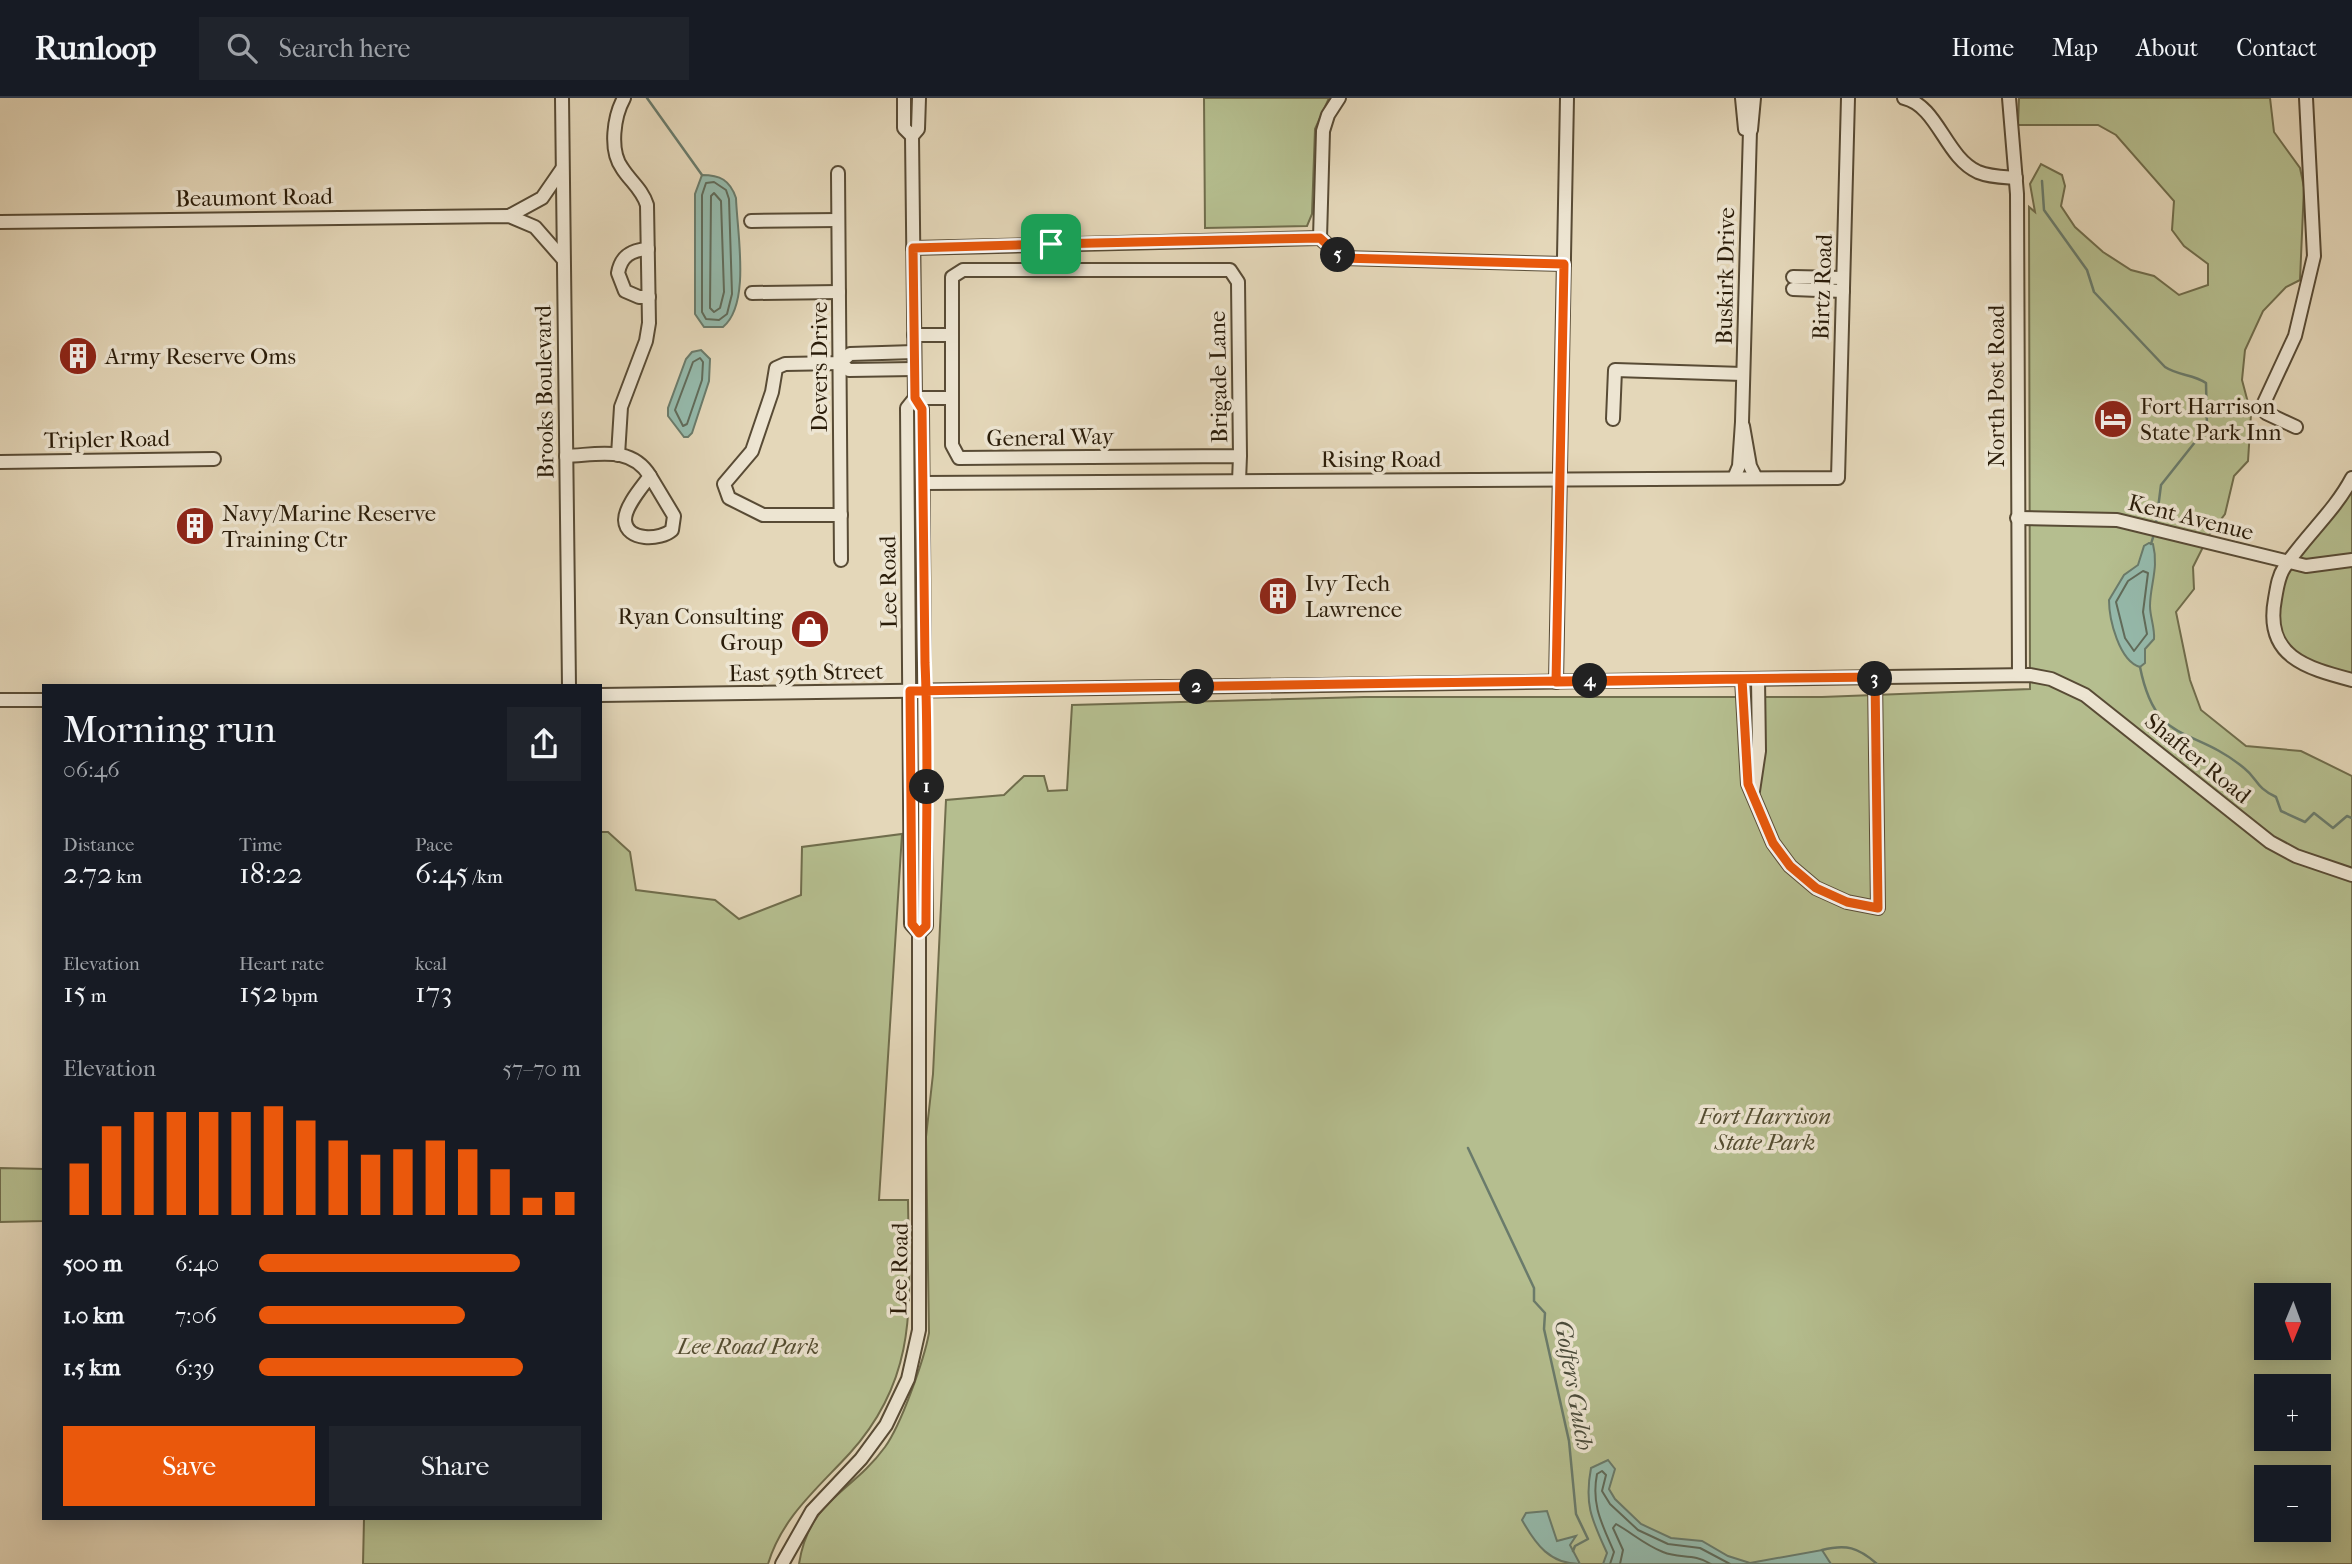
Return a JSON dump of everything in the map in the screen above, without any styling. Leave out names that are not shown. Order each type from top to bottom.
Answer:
[{"type":"street","name":"Brooks Boulevard","points":[[562,98],[569,684]]},
{"type":"street","points":[[618,455],[621,407],[648,333],[649,297],[646,201],[620,166],[616,154],[616,118],[624,98]]},
{"type":"street","name":"Lee Road","points":[[904,98],[904,128],[912,136]]},
{"type":"street","name":"Lee Road","points":[[919,98],[918,129],[912,136],[914,369],[915,398],[922,409],[926,691],[926,926],[919,933]]},
{"type":"street","points":[[1320,238],[1323,131],[1328,115],[1339,98]]},
{"type":"street","points":[[1556,682],[1567,98]]},
{"type":"street","name":"Buskirk Drive","points":[[1742,98],[1745,129],[1750,130]]},
{"type":"street","name":"Buskirk Drive","points":[[1734,478],[1739,466],[1742,422],[1750,130],[1753,129],[1754,98]]},
{"type":"street","name":"Birtz Road","points":[[1838,478],[1848,98]]},
{"type":"street","points":[[1904,98],[1916,103],[1926,113],[1965,164],[1987,175],[2016,178]]},
{"type":"street","points":[[1920,98],[1926,113]]},
{"type":"street","name":"North Post Road","points":[[2009,98],[2016,178],[2020,675]]},
{"type":"street","points":[[2296,427],[2266,413],[2263,405],[2295,336],[2314,256],[2306,98]]},
{"type":"street","name":"Beaumont Road","points":[[509,216],[542,198],[563,168]]},
{"type":"street","name":"Devers Drive","points":[[838,173],[841,560]]},
{"type":"street","name":"Beaumont Road","points":[[0,222],[509,216],[524,220],[539,230],[563,259]]},
{"type":"street","points":[[751,221],[838,220]]},
{"type":"street","points":[[913,248],[1320,238],[1342,258],[1564,264]]},
{"type":"street","points":[[648,249],[632,251],[625,256],[618,273],[625,291],[649,297]]},
{"type":"street","name":"General Way","points":[[1235,274],[1224,268],[960,271],[950,283],[952,448],[956,456],[963,459],[1240,456]]},
{"type":"street","name":"Brigade Lane","points":[[1235,274],[1238,284],[1239,481]]},
{"type":"street","points":[[1793,283],[1843,284]]},
{"type":"street","points":[[752,293],[839,292]]},
{"type":"street","points":[[914,335],[950,335]]},
{"type":"street","points":[[840,363],[850,354],[914,352]]},
{"type":"street","points":[[841,515],[759,514],[729,498],[723,486],[751,455],[772,392],[776,368],[785,364],[840,363],[849,370],[914,369]]},
{"type":"street","points":[[1613,419],[1615,370],[1744,374]]},
{"type":"street","points":[[915,398],[951,398]]},
{"type":"street","name":"Lee Road","points":[[782,1564],[812,1510],[861,1459],[886,1425],[905,1387],[916,1351],[921,1305],[919,933],[912,924],[907,408],[915,398]]},
{"type":"street","name":"Buskirk Drive","points":[[1742,422],[1750,466],[1756,478]]},
{"type":"street","points":[[566,456],[618,455],[637,459],[650,476],[674,516],[672,530],[662,537],[638,536],[629,531],[625,522],[627,511],[650,476]]},
{"type":"street","name":"Tripler Road","points":[[0,462],[214,459]]},
{"type":"street","name":"Rising Road","points":[[923,483],[1838,478]]},
{"type":"street","points":[[2352,478],[2323,522],[2279,578],[2273,609],[2274,627],[2281,644],[2305,667],[2352,680]]},
{"type":"street","name":"Kent Avenue","points":[[2017,518],[2127,522],[2289,562],[2319,566],[2352,560]]},
{"type":"street","name":"East 59th Street","points":[[602,695],[2020,675]]},
{"type":"street","name":"Shafter Road","points":[[2020,675],[2051,679],[2078,690],[2270,842],[2296,856],[2352,875]]},
{"type":"street","points":[[1742,679],[1748,784],[1768,833],[1797,873],[1829,895],[1856,905],[1878,908],[1875,677]]},
{"type":"street","points":[[1753,791],[1759,751],[1758,678]]},
{"type":"street","points":[[0,700],[42,700]]},
{"type":"green space","points":[[1204,98],[1329,98],[1315,129],[1312,214],[1307,226],[1205,228]]},
{"type":"green space","name":"Fort Harrison State Park","points":[[2019,98],[2270,98],[2274,132],[2300,168],[2304,187],[2300,280],[2286,287],[2263,311],[2245,350],[2242,380],[2251,414],[2248,461],[2234,476],[2225,514],[2209,535],[2193,567],[2194,589],[2176,612],[2190,680],[2201,710],[2246,746],[2301,751],[2352,776],[2352,1564],[799,1564],[804,1542],[822,1511],[872,1463],[891,1437],[911,1392],[929,1333],[926,1137],[933,1074],[946,800],[1004,795],[1024,776],[1044,776],[1048,791],[1067,790],[1072,705],[1364,697],[1822,697],[2030,689],[2029,207],[2035,212],[2030,184],[2041,164],[2062,175],[2065,186],[2061,206],[2075,227],[2103,252],[2131,270],[2154,276],[2179,295],[2208,285],[2208,264],[2184,246],[2172,230],[2174,201],[2116,135],[2098,125],[2018,125]]},
{"type":"green space","points":[[2352,478],[2352,680],[2320,672],[2279,640],[2279,578]]},
{"type":"green space","name":"Lee Road Park","points":[[602,832],[608,832],[630,852],[636,890],[715,900],[739,919],[801,895],[802,847],[902,834],[879,1200],[908,1200],[909,1303],[900,1364],[889,1394],[873,1424],[792,1517],[774,1547],[768,1564],[363,1564],[364,1520],[602,1520]]},
{"type":"green space","points":[[0,1168],[42,1169],[42,1221],[0,1222]]},
{"type":"water","points":[[702,175],[724,180],[736,198],[740,285],[732,316],[723,327],[704,327],[695,314],[695,194]]},
{"type":"water","points":[[701,350],[710,359],[709,381],[692,433],[684,437],[668,416],[668,408],[686,359],[692,352]]},
{"type":"water","points":[[2153,544],[2155,553],[2150,606],[2154,639],[2145,649],[2145,663],[2140,667],[2126,657],[2121,648],[2113,628],[2109,600],[2124,575],[2138,565],[2144,546]]},
{"type":"water","points":[[1608,1460],[1615,1469],[1609,1489],[1615,1499],[1641,1524],[1671,1538],[1702,1541],[1728,1556],[1750,1563],[1822,1550],[1831,1564],[1603,1564],[1607,1553],[1593,1521],[1588,1492],[1591,1468]]},
{"type":"water","points":[[1547,1511],[1557,1541],[1576,1536],[1570,1545],[1580,1564],[1552,1557],[1539,1545],[1522,1520],[1526,1513]]},
{"type":"waterway","points":[[647,98],[702,175]]},
{"type":"waterway","points":[[2042,181],[2044,210],[2087,270],[2094,292],[2165,367],[2206,383],[2207,427],[2161,485],[2156,524]]},
{"type":"waterway","points":[[2151,544],[2154,534]]},
{"type":"waterway","points":[[2140,667],[2147,693],[2166,723],[2244,768],[2264,790],[2276,797],[2281,811],[2305,822],[2314,813],[2333,828],[2347,816],[2352,818]]},
{"type":"waterway","name":"Golfers Gulch","points":[[1468,1148],[1534,1288],[1534,1301],[1545,1313],[1544,1329],[1569,1441],[1576,1514],[1588,1539],[1575,1546],[1573,1551]]},
{"type":"waterway","points":[[1822,1550],[1851,1548],[1877,1564]]},
{"type":"place","name":"Army Reserve Oms","points":[[78,356]]},
{"type":"place","name":"Fort Harrison State Park Inn","points":[[2113,419]]},
{"type":"place","name":"Navy/Marine Reserve Training Ctr","points":[[195,526]]},
{"type":"place","name":"Ivy Tech Lawrence","points":[[1278,596]]},
{"type":"place","name":"Ryan Consulting Group","points":[[810,629]]},
{"type":"route","points":[[1051,244],[913,248],[915,398],[922,409],[925,663],[926,691],[927,748],[926,926],[919,933],[912,924],[910,691],[926,691],[949,691],[1374,684],[1556,682],[1875,677],[1878,908],[1847,902],[1816,888],[1790,866],[1773,843],[1748,784],[1744,750],[1742,679],[1556,682],[1564,264],[1342,258],[1320,238],[1051,244]]}]
